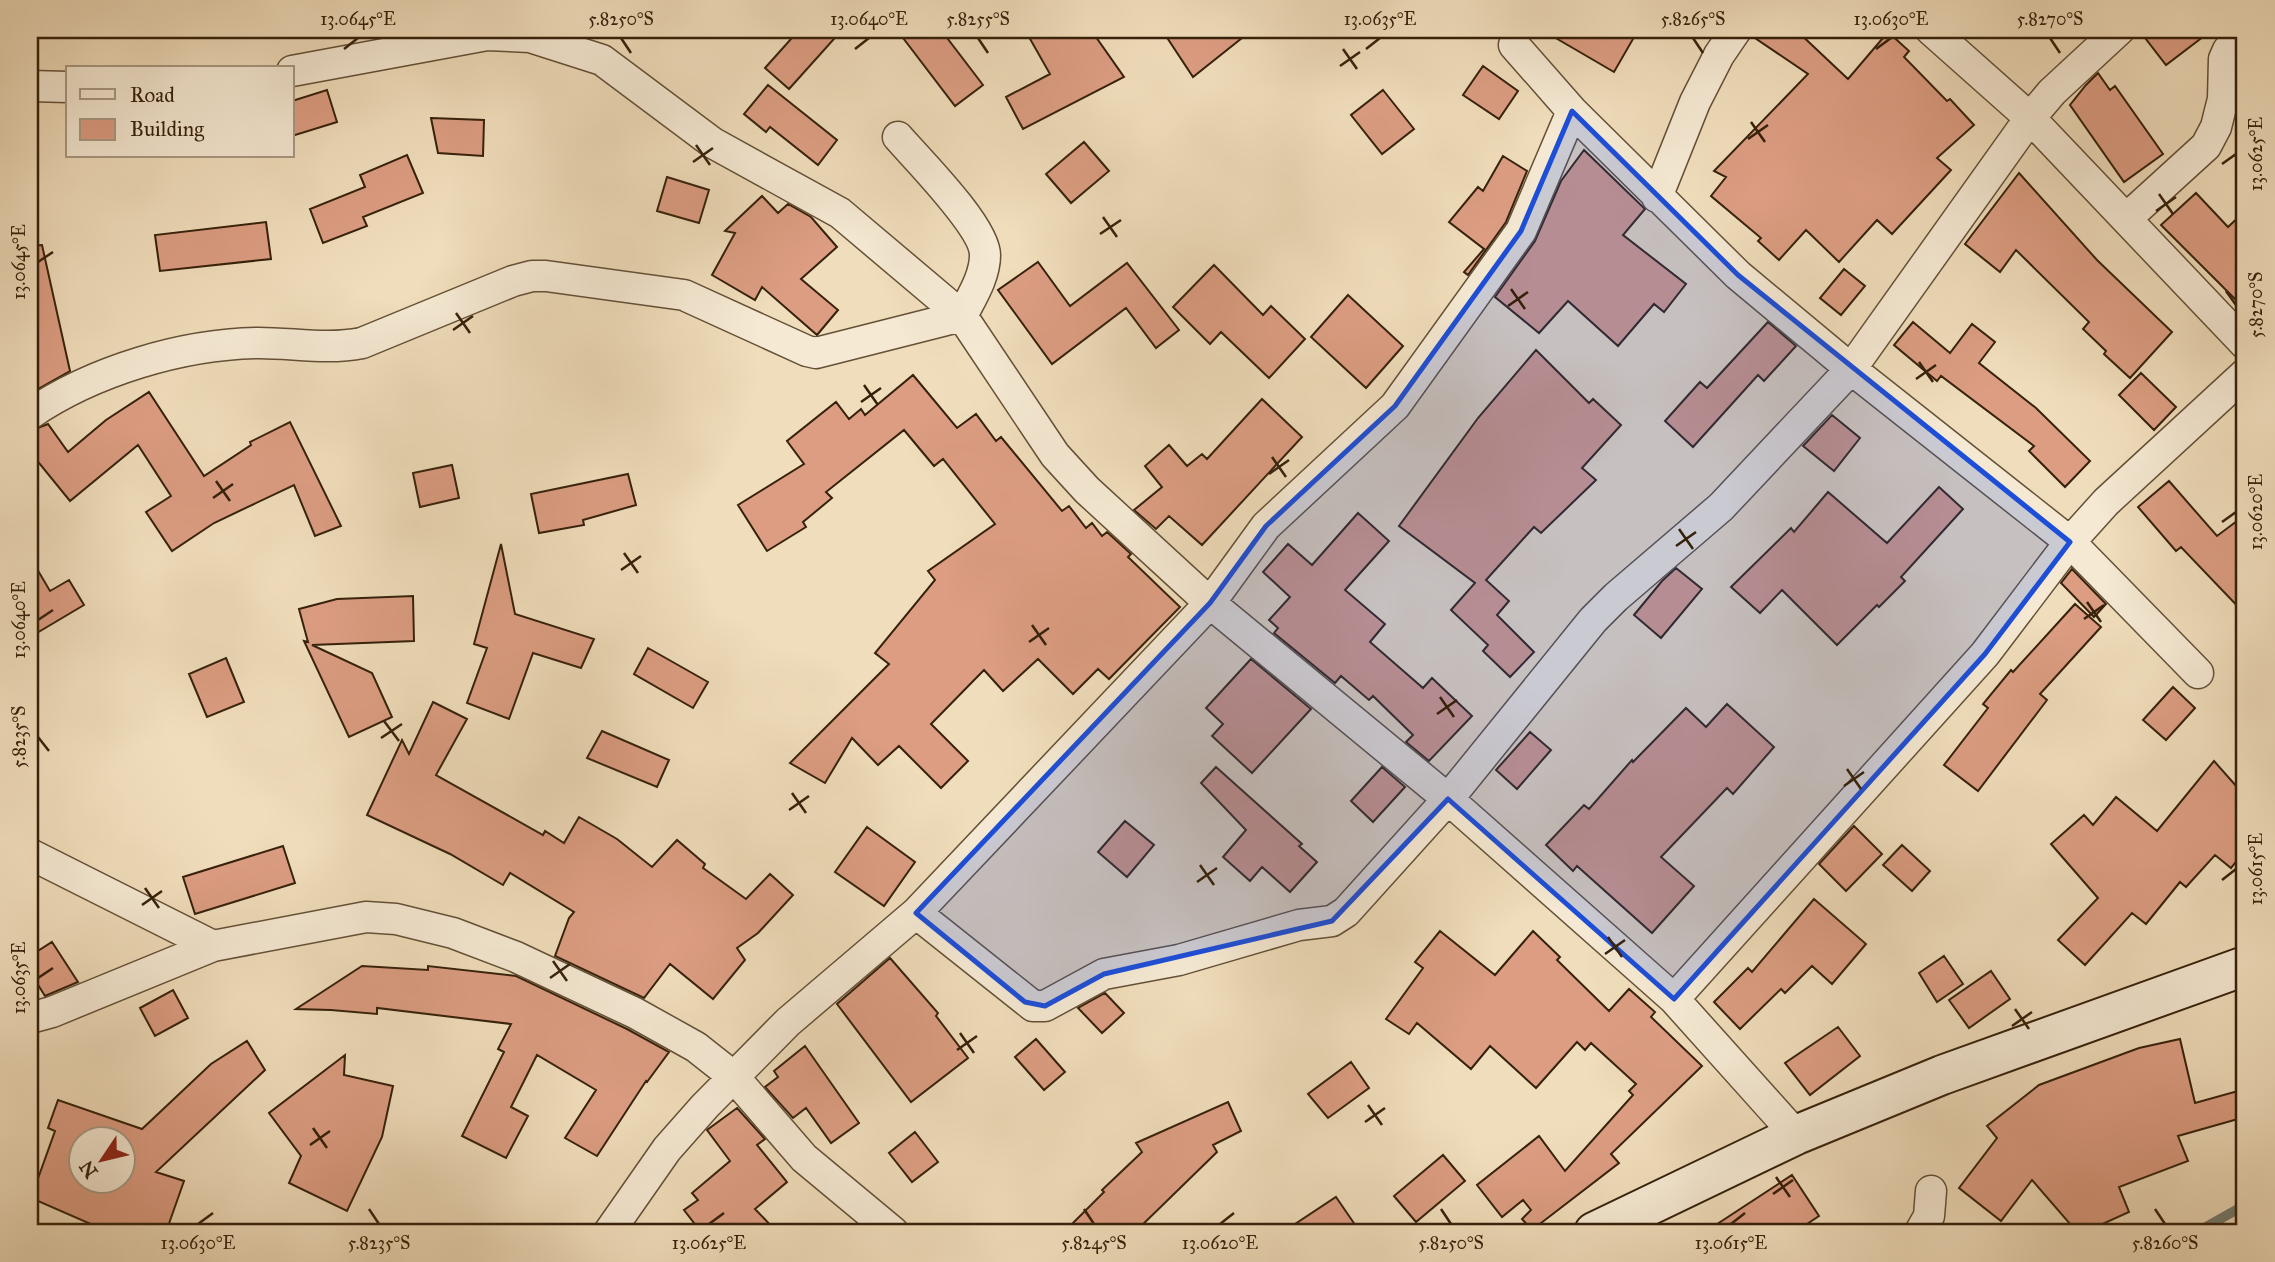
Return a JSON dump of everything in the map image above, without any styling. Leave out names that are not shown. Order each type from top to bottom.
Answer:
[{"type":"main road","points":[[1594,1232],[1796,1135],[1942,1075],[2245,966]]},
{"type":"street","points":[[1657,197],[1695,102],[1719,55],[1736,30]]},
{"type":"street","points":[[1931,30],[2030,118],[2245,344]]},
{"type":"street","points":[[916,913],[1025,1002],[1032,1006],[1045,1006],[1104,974],[1179,960],[1299,925],[1332,921],[1346,912],[1448,799],[1593,620],[1721,507],[1852,369],[2030,118],[2052,92],[2119,30]]},
{"type":"street","points":[[294,71],[487,35],[530,37],[602,60],[713,143],[840,213],[961,316],[1055,455],[1071,474],[1210,603],[1448,799],[1674,999],[1796,1135]]},
{"type":"street","points":[[2127,218],[2206,146],[2216,127],[2223,99],[2224,59],[2228,50],[2245,35]]},
{"type":"street","points":[[1514,46],[1572,111],[1738,275],[2070,542],[2198,673]]},
{"type":"street","points":[[30,86],[66,87]]},
{"type":"street","points":[[609,1232],[667,1149],[734,1077],[788,1022],[916,913],[1210,603],[1266,526],[1371,430],[1403,395],[1521,230],[1572,111]]},
{"type":"street","points":[[898,137],[972,223],[983,242],[983,270],[961,316]]},
{"type":"street","points":[[30,414],[62,394],[112,373],[183,351],[259,343],[336,346],[362,343],[513,281],[532,276],[684,295],[816,353],[961,316]]},
{"type":"street","points":[[1674,999],[1977,663],[2070,542],[2106,502],[2245,374]]},
{"type":"street","points":[[30,854],[213,946]]},
{"type":"street","points":[[30,1018],[52,1012],[213,946],[366,917],[396,919],[453,933],[516,957],[635,1013],[696,1047],[734,1077],[804,1158],[893,1232]]},
{"type":"street","points":[[1920,1232],[1929,1216],[1931,1191]]},
{"type":"highlighted area","points":[[1572,111],[1738,275],[2070,542],[1985,654],[1674,999],[1448,799],[1332,921],[1104,974],[1045,1006],[1025,1002],[916,913],[1210,603],[1266,526],[1395,406],[1521,231]]},
{"type":"building","points":[[799,30],[842,30],[789,89],[765,68]]},
{"type":"building","points":[[897,30],[941,30],[983,85],[955,106]]},
{"type":"building","points":[[1025,30],[1091,30],[1124,77],[1023,129],[1006,97],[1050,74]]},
{"type":"building","points":[[1162,30],[1252,30],[1193,77]]},
{"type":"building","points":[[1542,30],[1617,30],[1633,39],[1614,72]]},
{"type":"building","points":[[1753,30],[1796,30],[1848,79],[1888,32],[1909,51],[1904,57],[1974,125],[1937,158],[1951,170],[1892,234],[1877,220],[1839,262],[1806,230],[1779,260],[1758,241],[1761,238],[1711,196],[1726,177],[1714,171],[1808,74],[1752,36]]},
{"type":"building","points":[[2139,30],[2212,30],[2166,65]]},
{"type":"building","points":[[1483,66],[1518,91],[1499,119],[1463,95]]},
{"type":"building","points":[[2098,73],[2110,90],[2115,86],[2163,154],[2124,182],[2070,105]]},
{"type":"building","points":[[768,85],[837,140],[818,165],[770,127],[766,132],[744,114]]},
{"type":"building","points":[[327,90],[337,122],[294,135],[294,100]]},
{"type":"building","points":[[1383,90],[1414,129],[1382,154],[1351,115]]},
{"type":"building","points":[[431,118],[484,120],[483,156],[438,153]]},
{"type":"building","points":[[1084,142],[1109,171],[1071,203],[1046,174]]},
{"type":"building","points":[[1584,150],[1645,209],[1623,235],[1686,284],[1664,312],[1654,304],[1618,346],[1568,301],[1539,333],[1495,297],[1535,241],[1561,181]]},
{"type":"building","points":[[407,155],[423,193],[363,217],[367,226],[323,243],[310,209],[365,187],[360,175]]},
{"type":"building","points":[[1503,156],[1527,171],[1506,222],[1468,275],[1464,272],[1484,249],[1449,222],[1478,187],[1483,191]]},
{"type":"building","points":[[2019,173],[2097,260],[2172,332],[2130,378],[2104,354],[2106,351],[2083,329],[2089,322],[2016,250],[2000,272],[1965,244]]},
{"type":"building","points":[[667,177],[709,190],[699,223],[657,211]]},
{"type":"building","points":[[2196,193],[2228,227],[2245,211],[2245,309],[2161,225]]},
{"type":"building","points":[[762,196],[778,213],[788,204],[811,217],[837,247],[801,279],[838,310],[817,335],[762,287],[755,300],[712,275],[735,233],[725,231]]},
{"type":"building","points":[[266,222],[271,259],[160,271],[155,235]]},
{"type":"building","points":[[42,245],[70,371],[38,389],[30,390],[30,246]]},
{"type":"building","points":[[1038,262],[1070,306],[1127,263],[1179,330],[1156,348],[1126,308],[1052,364],[998,290]]},
{"type":"building","points":[[1214,265],[1263,315],[1271,306],[1305,339],[1269,378],[1221,332],[1210,344],[1173,307]]},
{"type":"building","points":[[1844,269],[1865,286],[1841,315],[1820,298]]},
{"type":"building","points":[[1348,295],[1403,346],[1366,388],[1311,337]]},
{"type":"building","points":[[1768,322],[1796,346],[1764,381],[1758,375],[1693,447],[1665,421],[1700,382],[1707,388]]},
{"type":"building","points":[[1913,322],[1950,353],[1972,324],[1995,342],[1979,363],[2036,408],[2090,461],[2065,487],[2029,451],[2034,446],[1941,376],[1937,381],[1894,345]]},
{"type":"building","points":[[1536,350],[1589,403],[1593,399],[1621,425],[1582,468],[1596,480],[1541,533],[1534,527],[1486,580],[1509,601],[1497,615],[1534,652],[1510,677],[1483,651],[1488,645],[1451,610],[1475,583],[1399,526],[1478,418]]},
{"type":"building","points":[[2141,373],[2176,407],[2154,430],[2119,395]]},
{"type":"building","points":[[913,375],[957,428],[976,414],[996,441],[1001,437],[1062,511],[1069,506],[1086,528],[1092,523],[1102,536],[1107,532],[1131,554],[1128,557],[1180,607],[1109,679],[1098,669],[1073,694],[1038,659],[1003,691],[984,670],[931,724],[968,761],[941,788],[899,746],[878,765],[852,738],[825,783],[790,763],[889,664],[875,653],[935,580],[928,571],[995,524],[943,459],[934,466],[904,430],[826,492],[832,498],[803,522],[806,527],[767,551],[738,505],[804,464],[787,441],[836,402],[849,419],[861,409],[865,415]]},
{"type":"building","points":[[149,392],[204,476],[251,445],[250,442],[290,422],[341,526],[315,536],[294,485],[214,523],[172,551],[146,512],[171,496],[138,445],[70,501],[30,452],[30,431],[48,424],[68,452],[106,420]]},
{"type":"building","points":[[1262,399],[1302,437],[1202,545],[1169,516],[1156,529],[1134,510],[1162,487],[1145,466],[1169,445],[1187,466],[1202,454],[1207,459]]},
{"type":"building","points":[[1832,415],[1860,438],[1834,471],[1803,446]]},
{"type":"building","points":[[452,465],[459,498],[420,507],[413,473]]},
{"type":"building","points":[[628,474],[636,505],[583,520],[584,525],[539,533],[531,494]]},
{"type":"building","points":[[2169,481],[2217,536],[2245,515],[2245,614],[2181,547],[2176,551],[2138,507]]},
{"type":"building","points":[[1939,487],[1963,509],[1901,577],[1905,581],[1837,645],[1782,590],[1760,613],[1731,587],[1791,528],[1794,532],[1828,492],[1887,543]]},
{"type":"building","points":[[1358,513],[1389,541],[1345,590],[1385,624],[1370,642],[1423,688],[1432,678],[1472,716],[1429,761],[1406,742],[1413,735],[1373,696],[1369,700],[1341,676],[1335,683],[1274,633],[1278,628],[1269,620],[1290,597],[1263,572],[1288,544],[1312,565]]},
{"type":"building","points":[[501,544],[515,614],[594,639],[581,668],[533,653],[509,719],[467,703],[487,648],[474,644]]},
{"type":"building","points":[[30,557],[50,591],[69,580],[84,605],[30,637]]},
{"type":"building","points":[[1676,568],[1702,589],[1661,638],[1634,615]]},
{"type":"building","points":[[2072,569],[2106,604],[2094,617],[2061,583]]},
{"type":"building","points":[[413,596],[414,641],[312,645],[372,673],[392,717],[349,737],[304,641],[308,642],[299,609],[337,599]]},
{"type":"building","points":[[2075,604],[2101,627],[2040,694],[2047,700],[1978,791],[1944,765],[1988,708],[1983,704],[2011,670],[2013,672]]},
{"type":"building","points":[[648,648],[708,682],[693,708],[634,674]]},
{"type":"building","points":[[226,658],[244,702],[207,717],[189,674]]},
{"type":"building","points":[[1251,659],[1311,709],[1252,773],[1212,736],[1223,724],[1206,708]]},
{"type":"building","points":[[2173,687],[2195,708],[2166,740],[2143,720]]},
{"type":"building","points":[[433,702],[467,719],[436,775],[543,835],[545,831],[564,843],[579,817],[617,839],[652,867],[677,840],[705,864],[703,868],[746,899],[770,874],[793,895],[758,933],[737,948],[745,960],[713,999],[670,964],[644,998],[555,956],[569,918],[574,912],[510,873],[503,885],[450,854],[367,815],[402,740],[409,754]]},
{"type":"building","points":[[1727,704],[1774,747],[1733,794],[1727,788],[1661,857],[1694,886],[1652,933],[1577,866],[1573,871],[1546,845],[1584,805],[1589,809],[1632,760],[1633,762],[1686,708],[1706,727]]},
{"type":"building","points":[[602,731],[669,760],[657,787],[587,758]]},
{"type":"building","points":[[1530,732],[1551,750],[1517,789],[1496,770]]},
{"type":"building","points":[[2214,761],[2245,796],[2245,850],[2231,868],[2215,855],[2186,887],[2180,882],[2146,924],[2132,913],[2085,965],[2058,940],[2098,898],[2051,844],[2084,815],[2093,825],[2116,797],[2157,831]]},
{"type":"building","points":[[1216,767],[1302,844],[1299,846],[1317,862],[1290,892],[1262,867],[1250,881],[1223,857],[1246,830],[1201,783]]},
{"type":"building","points":[[1382,767],[1405,787],[1373,822],[1351,801]]},
{"type":"building","points":[[1125,821],[1154,845],[1127,877],[1098,852]]},
{"type":"building","points":[[1854,826],[1882,854],[1846,891],[1819,864]]},
{"type":"building","points":[[867,827],[915,862],[884,906],[835,872]]},
{"type":"building","points":[[1902,845],[1930,871],[1912,891],[1883,865]]},
{"type":"building","points":[[283,846],[295,883],[195,914],[183,877]]},
{"type":"building","points":[[1814,899],[1866,944],[1832,984],[1812,966],[1785,993],[1781,989],[1740,1029],[1714,1002],[1748,968],[1752,972]]},
{"type":"building","points":[[1440,931],[1495,975],[1533,931],[1560,957],[1557,960],[1609,1011],[1629,989],[1655,1012],[1651,1017],[1702,1066],[1611,1154],[1619,1163],[1532,1230],[1522,1219],[1531,1210],[1523,1200],[1502,1217],[1477,1185],[1539,1136],[1565,1171],[1633,1095],[1629,1091],[1636,1084],[1591,1043],[1585,1050],[1577,1042],[1536,1088],[1490,1046],[1471,1069],[1417,1023],[1409,1034],[1386,1019],[1423,968],[1415,962]]},
{"type":"building","points":[[52,942],[78,982],[45,996],[30,972],[30,956]]},
{"type":"building","points":[[1944,956],[1963,984],[1937,1002],[1919,973]]},
{"type":"building","points":[[890,958],[938,1013],[936,1016],[968,1058],[911,1102],[837,1004]]},
{"type":"building","points":[[362,966],[428,970],[428,966],[516,976],[669,1052],[646,1081],[597,1156],[565,1138],[596,1090],[537,1055],[511,1107],[528,1116],[506,1158],[462,1136],[504,1052],[498,1049],[511,1024],[377,1008],[377,1014],[296,1009]]},
{"type":"building","points":[[1991,971],[2010,999],[1969,1028],[1949,1000]]},
{"type":"building","points":[[173,990],[188,1018],[155,1036],[140,1008]]},
{"type":"building","points":[[1105,993],[1124,1013],[1102,1033],[1078,1008]]},
{"type":"building","points":[[1838,1027],[1860,1056],[1810,1095],[1785,1063]]},
{"type":"building","points":[[1036,1039],[1065,1072],[1044,1090],[1015,1057]]},
{"type":"building","points":[[2180,1039],[2195,1103],[2245,1089],[2245,1117],[2178,1136],[2188,1161],[2119,1187],[2129,1212],[2085,1232],[2077,1232],[2032,1180],[2001,1221],[1959,1188],[1997,1138],[1987,1126],[2039,1085],[2139,1048]]},
{"type":"building","points":[[247,1041],[265,1070],[156,1172],[184,1181],[166,1232],[109,1232],[31,1198],[55,1131],[48,1128],[58,1100],[133,1126],[66,1126],[66,1196],[136,1196],[136,1127],[142,1129],[211,1064]]},
{"type":"building","points":[[805,1046],[859,1123],[831,1143],[806,1108],[793,1118],[765,1087],[778,1077],[774,1071]]},
{"type":"building","points":[[345,1055],[344,1075],[393,1086],[382,1137],[347,1211],[289,1183],[301,1156],[269,1113]]},
{"type":"building","points":[[1351,1062],[1369,1088],[1328,1118],[1308,1094]]},
{"type":"building","points":[[1228,1102],[1241,1131],[1213,1145],[1217,1152],[1135,1232],[1064,1232],[1104,1192],[1102,1190],[1142,1152],[1136,1143]]},
{"type":"building","points":[[737,1108],[765,1139],[757,1145],[787,1182],[755,1209],[777,1232],[701,1232],[684,1210],[698,1200],[692,1193],[730,1161],[707,1130]]},
{"type":"building","points":[[915,1132],[938,1162],[912,1182],[889,1153]]},
{"type":"building","points":[[1443,1155],[1465,1181],[1416,1222],[1394,1196]]},
{"type":"building","points":[[1792,1175],[1819,1216],[1795,1232],[1705,1232]]},
{"type":"building","points":[[1336,1197],[1360,1232],[1283,1232]]},
{"type":"waterway","points":[[2197,1232],[2245,1205]]}]
